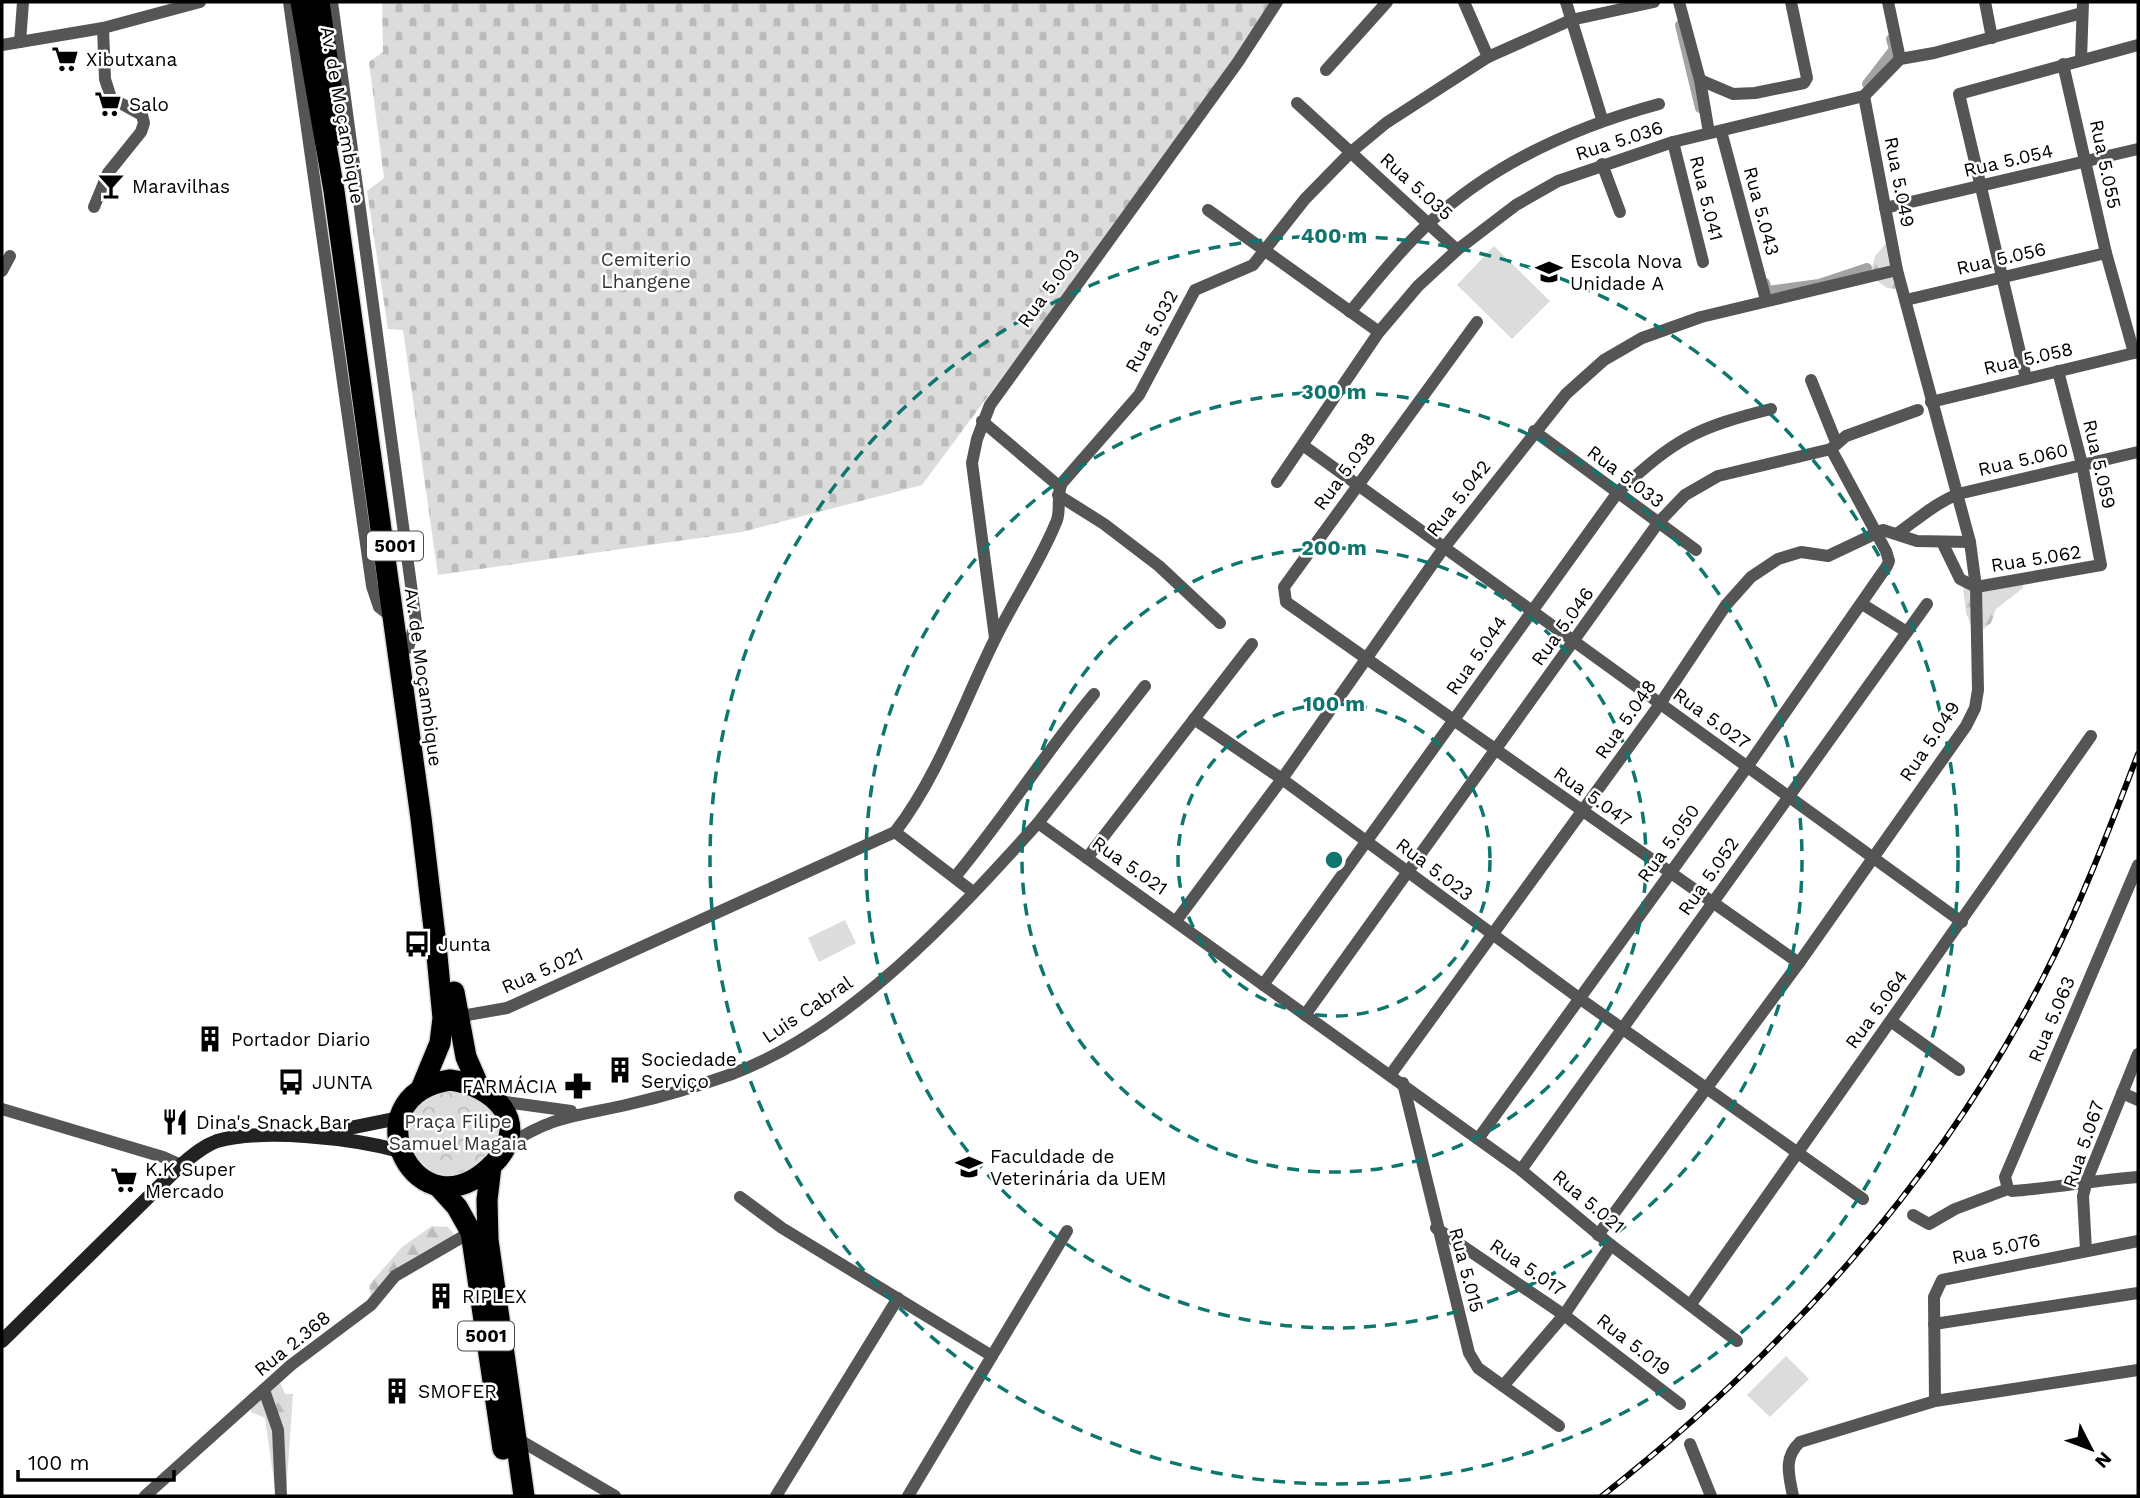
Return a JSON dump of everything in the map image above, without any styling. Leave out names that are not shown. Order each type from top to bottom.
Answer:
[{"type":"highway","name":"Av. de Moçambique","points":[[301,2],[334,191],[421,818],[443,1018],[440,1043],[421,1088]]},
{"type":"highway","name":"Av. de Moçambique","points":[[319,2],[456,1017],[466,1057],[479,1087]]},
{"type":"highway","points":[[400,1151],[397,1134],[399,1118],[408,1101],[421,1088],[450,1080],[479,1087],[498,1101],[508,1123],[506,1147],[481,1177],[468,1184],[438,1186]]},
{"type":"highway","name":"5001","points":[[400,1151],[415,1173],[438,1186],[457,1207],[471,1232],[509,1496]]},
{"type":"highway","name":"5001","points":[[491,1166],[487,1219],[516,1438]]},
{"type":"highway","points":[[516,1438],[524,1496]]},
{"type":"street","points":[[20,42],[23,2]]},
{"type":"street","points":[[2,45],[103,28],[153,8],[200,2]]},
{"type":"street","points":[[289,2],[372,586],[379,607],[392,617]]},
{"type":"street","points":[[332,2],[416,622],[408,648]]},
{"type":"street","name":"Rua 5.003","points":[[995,639],[972,463],[982,421],[1017,363],[1238,62],[1278,2]]},
{"type":"street","points":[[1326,70],[1387,2]]},
{"type":"street","points":[[1464,2],[1488,57]]},
{"type":"street","points":[[1566,2],[1602,119]]},
{"type":"street","name":"Rua 5.032","points":[[1059,491],[1139,395],[1195,290],[1253,265],[1305,199],[1351,152],[1423,97],[1488,57],[1571,20],[1654,2]]},
{"type":"street","name":"Rua 5.043","points":[[1679,2],[1766,300]]},
{"type":"street","points":[[1700,80],[1733,94],[1755,93],[1804,83],[1807,78],[1791,2]]},
{"type":"street","points":[[1888,2],[1900,59]]},
{"type":"street","points":[[1985,2],[1992,38]]},
{"type":"street","points":[[1864,96],[1900,59],[1992,38],[2082,7],[2081,59]]},
{"type":"street","points":[[94,207],[108,173],[141,132],[144,123],[142,115],[111,98],[105,79],[103,28]]},
{"type":"street","points":[[2026,378],[1959,94],[2138,44]]},
{"type":"street","name":"Rua 5.055","points":[[2063,64],[2106,253],[2136,353]]},
{"type":"street","name":"Rua 5.036","points":[[1277,482],[1379,332],[1418,286],[1457,250],[1516,205],[1558,181],[1602,164],[1673,142],[1864,96]]},
{"type":"street","name":"Rua 5.049","points":[[1598,1235],[1799,964],[1966,726],[1975,708],[1979,669],[1976,587],[1970,542],[1897,270],[1864,96]]},
{"type":"street","name":"Rua 5.035","points":[[1297,103],[1457,250]]},
{"type":"street","points":[[1350,312],[1429,223],[1481,184],[1536,148],[1602,119],[1659,104]]},
{"type":"street","name":"Rua 5.041","points":[[1673,142],[1703,262]]},
{"type":"street","name":"Rua 5.054","points":[[1885,208],[2138,149]]},
{"type":"street","points":[[1602,164],[1620,212]]},
{"type":"street","points":[[1208,210],[1379,332]]},
{"type":"street","name":"Rua 5.056","points":[[1906,300],[2106,253]]},
{"type":"street","points":[[2,271],[10,256]]},
{"type":"street","name":"Rua 5.042","points":[[1176,921],[1282,779],[1443,549],[1566,394],[1604,360],[1642,338],[1701,317],[1897,270]]},
{"type":"street","name":"Rua 5.038","points":[[1365,658],[1286,602],[1283,593],[1304,557],[1477,322]]},
{"type":"street","name":"Rua 5.058","points":[[1931,402],[2136,353]]},
{"type":"street","name":"Rua 5.059","points":[[2058,371],[2082,464],[2101,565]]},
{"type":"street","points":[[1811,380],[1834,446],[1875,532]]},
{"type":"street","name":"Rua 5.044","points":[[1263,985],[1618,492],[1656,456],[1690,434],[1716,423],[1771,409]]},
{"type":"street","name":"Rua 5.046","points":[[1304,1015],[1575,642],[1658,523],[1685,495],[1718,476],[1834,446],[1918,410]]},
{"type":"street","points":[[982,421],[1059,491],[1160,566],[1220,623]]},
{"type":"street","name":"Rua 5.033","points":[[1534,431],[1696,551]]},
{"type":"street","name":"Rua 5.027","points":[[1304,446],[1443,549],[1873,855],[1962,922]]},
{"type":"street","name":"Rua 5.060","points":[[1958,494],[2138,452]]},
{"type":"street","points":[[1059,491],[1059,515],[1045,548],[995,639],[926,786],[895,832],[973,892],[1038,823],[1145,686]]},
{"type":"street","points":[[1898,533],[1931,512],[1937,503],[1958,494]]},
{"type":"street","name":"Rua 5.048","points":[[1391,1074],[1660,704],[1726,605],[1751,578],[1778,559],[1807,551],[1828,556],[1875,532],[1898,533],[1917,541],[1970,542]]},
{"type":"street","name":"Rua 5.050","points":[[1478,1139],[1747,767],[1887,566],[1888,558],[1875,532]]},
{"type":"street","points":[[1942,542],[1959,579],[1976,587]]},
{"type":"street","name":"Rua 5.062","points":[[1976,587],[2101,565]]},
{"type":"street","points":[[1862,604],[1907,632]]},
{"type":"street","name":"Rua 5.052","points":[[1521,1170],[1626,1028],[1788,796],[1927,604]]},
{"type":"street","points":[[1087,858],[1252,644]]},
{"type":"street","name":"Rua 5.047","points":[[1365,658],[1799,964]]},
{"type":"street","points":[[955,877],[988,837],[1058,737],[1094,694]]},
{"type":"street","name":"Rua 5.023","points":[[1194,719],[1282,779],[1493,937],[1626,1028],[1863,1199]]},
{"type":"street","name":"Rua 5.064","points":[[1691,1304],[2091,736]]},
{"type":"street","name":"Rua 5.021","points":[[1038,823],[1304,1015],[1391,1074],[1521,1170],[1598,1235],[1737,1341]]},
{"type":"street","name":"Rua 5.021","points":[[456,1017],[507,1008],[895,832]]},
{"type":"street","name":"Rua 5.063","points":[[2008,1189],[2005,1177],[2138,865]]},
{"type":"street","name":"Luis Cabral","points":[[506,1147],[548,1122],[669,1095],[763,1061],[813,1032],[882,980],[973,892]]},
{"type":"street","points":[[1892,1022],[1959,1070]]},
{"type":"street","name":"Rua 5.067","points":[[2086,1250],[2083,1195],[2138,1054]]},
{"type":"street","name":"Rua 5.015","points":[[1403,1083],[1436,1228],[1469,1353],[1478,1367],[1559,1426]]},
{"type":"street","points":[[2122,1093],[2138,1100]]},
{"type":"street","name":"Luis Cabral","points":[[498,1101],[546,1110],[589,1111]]},
{"type":"street","points":[[2,1110],[163,1157],[181,1165]]},
{"type":"street","points":[[305,1136],[399,1118]]},
{"type":"street","points":[[2,1341],[181,1165],[214,1142],[236,1137],[305,1136],[400,1151]]},
{"type":"street","points":[[1913,1215],[1929,1224],[1955,1209],[2008,1189],[2047,1189],[2087,1180],[2138,1177]]},
{"type":"street","points":[[740,1197],[782,1228],[992,1356]]},
{"type":"street","name":"Rua 5.017","points":[[1436,1228],[1564,1315]]},
{"type":"street","points":[[908,1496],[1068,1231]]},
{"type":"street","name":"Rua 2.368","points":[[145,1496],[291,1365],[371,1305],[395,1276],[471,1232]]},
{"type":"street","name":"Rua 5.076","points":[[1935,1401],[1934,1297],[1942,1280],[2138,1241]]},
{"type":"street","points":[[1503,1386],[1564,1315],[1611,1245]]},
{"type":"street","points":[[1934,1324],[2138,1293]]},
{"type":"street","points":[[776,1496],[898,1298]]},
{"type":"street","name":"Rua 5.019","points":[[1564,1315],[1680,1404]]},
{"type":"street","points":[[1793,1496],[1787,1463],[1791,1451],[1800,1442],[1935,1401],[2138,1370]]},
{"type":"street","points":[[264,1390],[278,1430],[282,1496]]},
{"type":"street","points":[[516,1438],[615,1496]]},
{"type":"street","points":[[1690,1444],[1710,1496]]},
{"type":"green space","name":"Cemiterio Lhangene","points":[[382,2],[1272,2],[1236,62],[922,485],[742,532],[438,575],[403,330],[388,329],[367,191],[384,178],[369,62],[383,52]]},
{"type":"green space","points":[[1888,241],[1898,289],[1887,288],[1870,276],[1875,256]]},
{"type":"green space","points":[[1494,246],[1550,301],[1512,339],[1457,285]]},
{"type":"green space","points":[[2022,574],[2023,588],[1996,609],[1991,623],[1975,635],[1966,613],[1963,587]]},
{"type":"green space","points":[[845,920],[856,943],[819,962],[808,938]]},
{"type":"green space","name":"Praça Filipe Samuel Magaia","points":[[458,1081],[508,1123],[486,1175],[436,1175],[419,1159],[410,1144],[410,1126],[415,1103]]},
{"type":"green space","points":[[432,1226],[448,1227],[460,1242],[371,1298],[369,1285],[402,1247]]},
{"type":"green space","points":[[1786,1356],[1809,1379],[1770,1417],[1747,1395]]},
{"type":"green space","points":[[280,1382],[285,1394],[293,1394],[286,1496],[276,1496],[265,1418],[251,1412],[251,1408]]},
{"type":"waterway","points":[[1680,25],[1700,108]]},
{"type":"waterway","points":[[1867,84],[1894,49],[1891,39]]},
{"type":"waterway","points":[[1765,283],[1767,291],[1819,284],[1867,268]]},
{"type":"railway","points":[[1602,1496],[1668,1442],[1793,1324],[1851,1261],[1905,1194],[1955,1125],[2001,1053],[2057,951],[2094,868],[2138,754]]},
{"type":"place","name":"Xibutxana","points":[[65,59]]},
{"type":"place","name":"Salo","points":[[108,104]]},
{"type":"place","name":"Maravilhas","points":[[111,186]]},
{"type":"place","name":"Escola Nova Unidade A","points":[[1549,272]]},
{"type":"place","name":"Junta","points":[[417,944]]},
{"type":"place","name":"Portador Diario","points":[[210,1039]]},
{"type":"place","name":"Sociedade Serviço","points":[[620,1070]]},
{"type":"place","name":"JUNTA","points":[[291,1082]]},
{"type":"place","name":"FARMÁCIA","points":[[578,1086]]},
{"type":"place","name":"Dina's Snack Bar","points":[[175,1122]]},
{"type":"place","name":"Faculdade de Veterinária da UEM","points":[[969,1167]]},
{"type":"place","name":"K.K Super Mercado","points":[[124,1180]]},
{"type":"place","name":"RIPLEX","points":[[441,1296]]},
{"type":"place","name":"SMOFER","points":[[397,1391]]}]
